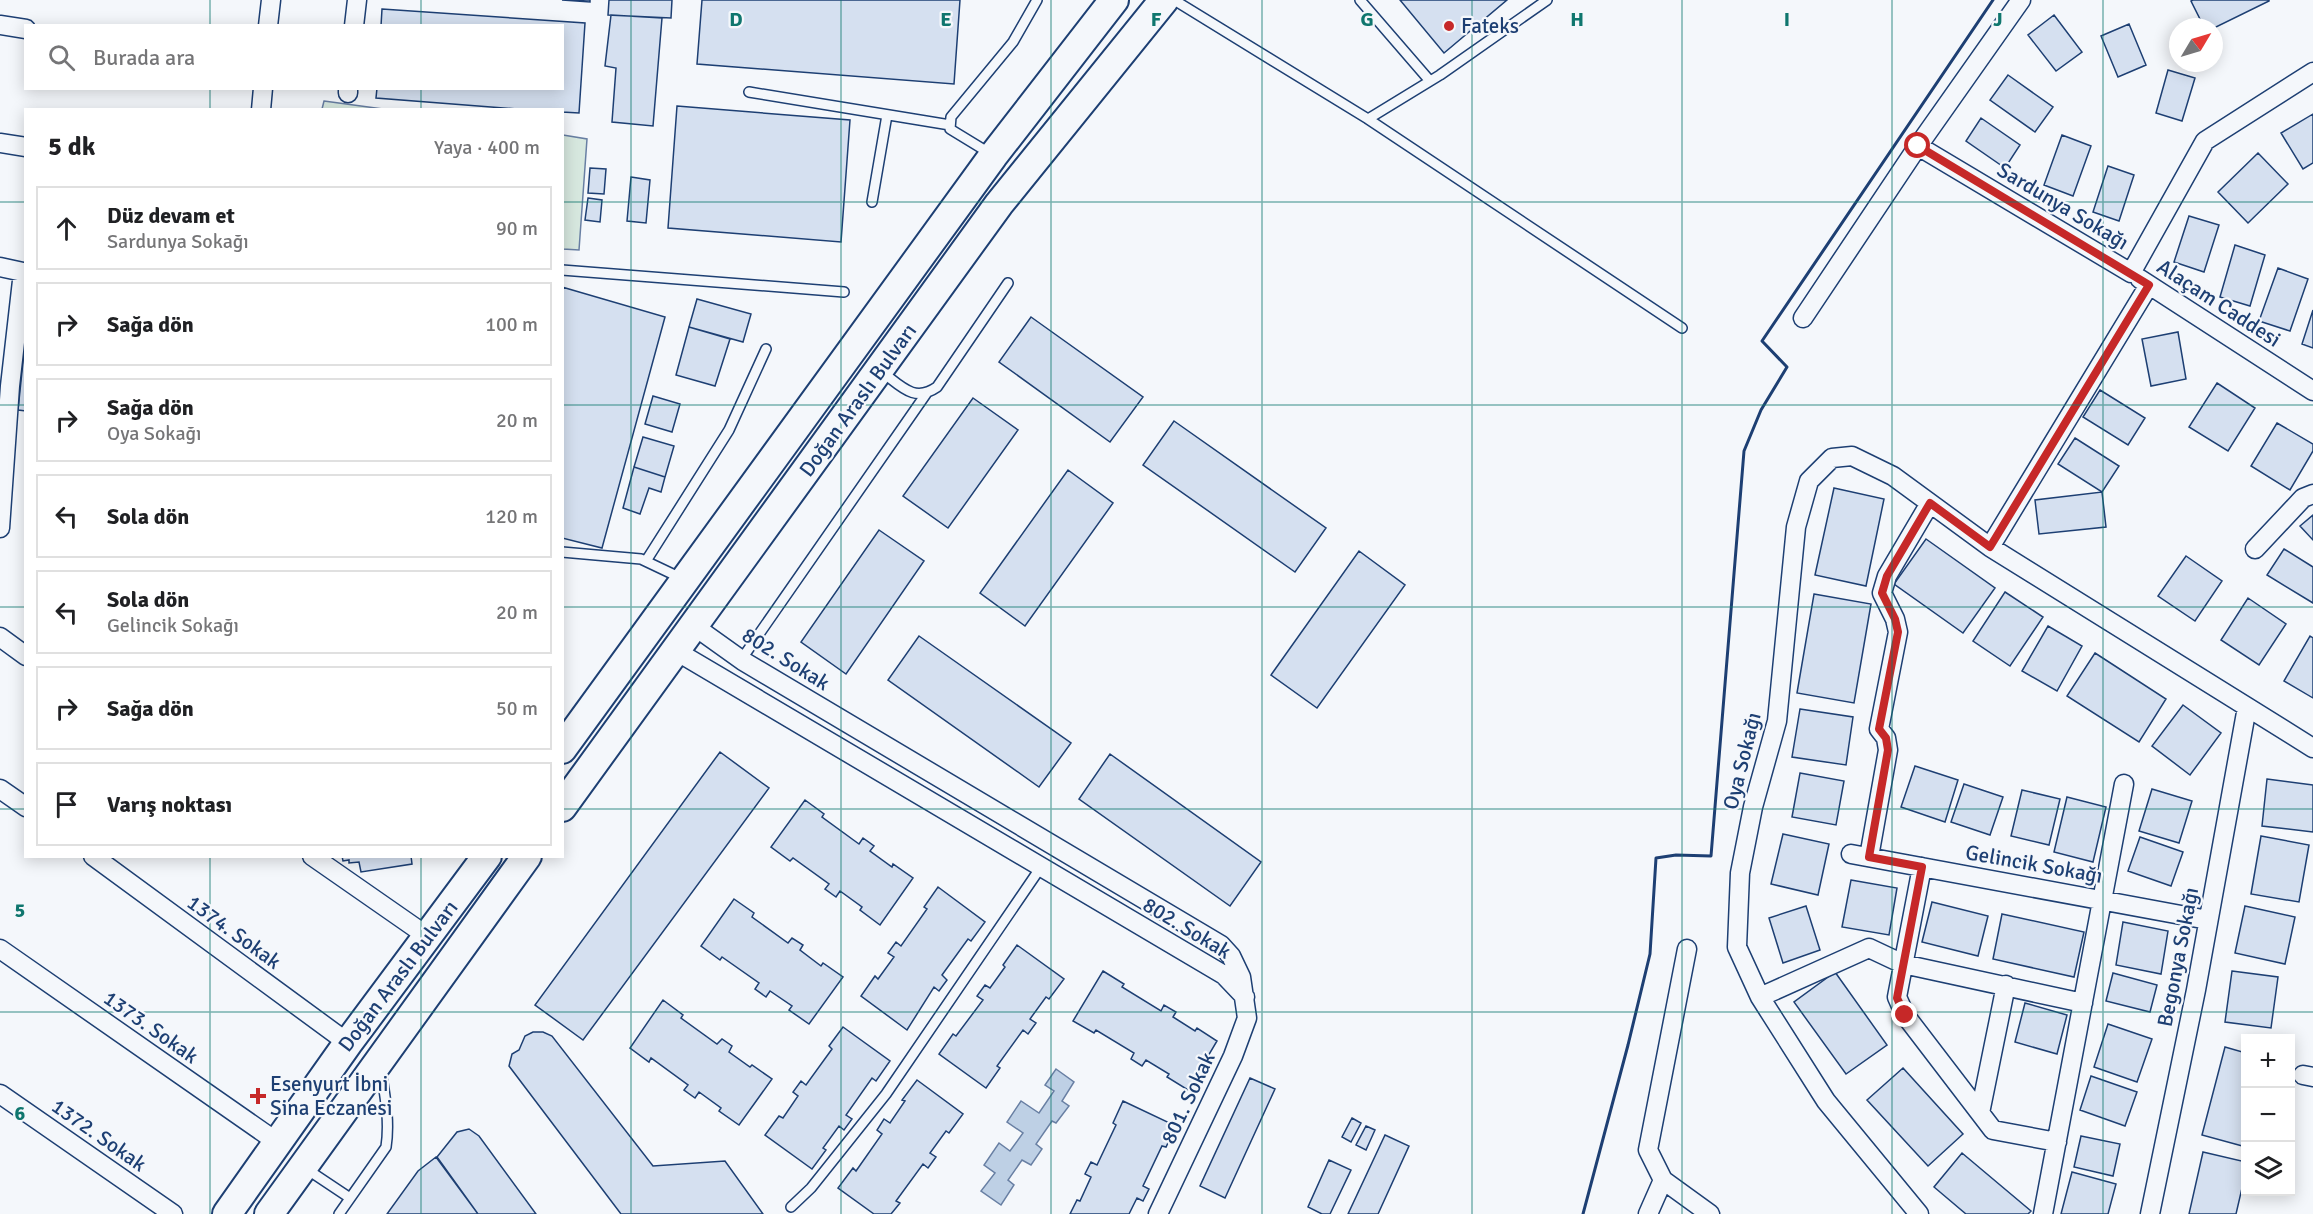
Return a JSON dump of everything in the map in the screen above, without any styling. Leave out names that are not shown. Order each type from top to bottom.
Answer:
[{"type":"main road","name":"Doğan Araslı Bulvarı","points":[[564,745],[993,156],[1114,0]]},
{"type":"main road","name":"Doğan Araslı Bulvarı","points":[[564,804],[999,204],[1164,0]]},
{"type":"main road","name":"Doğan Araslı Bulvarı","points":[[227,1214],[276,1142],[486,858]]},
{"type":"main road","name":"Doğan Araslı Bulvarı","points":[[268,1214],[526,858]]},
{"type":"street","points":[[268,24],[271,0]]},
{"type":"street","points":[[354,24],[357,0]]},
{"type":"street","points":[[1803,318],[1918,146],[2021,0]]},
{"type":"street","points":[[0,25],[24,29]]},
{"type":"street","name":"Sardunya Sokağı","points":[[1918,146],[2131,273],[2205,141],[2313,72]]},
{"type":"street","points":[[261,108],[263,90]]},
{"type":"street","points":[[0,143],[24,147]]},
{"type":"street","points":[[0,267],[23,272],[5,385],[0,528]]},
{"type":"street","name":"Alaçam Caddesi","points":[[2131,273],[2313,391]]},
{"type":"street","points":[[1990,547],[2149,285]]},
{"type":"street","name":"Oya Sokağı","points":[[1919,1214],[1826,1101],[1760,997],[1737,947],[1740,873],[1754,807],[1777,721],[1796,526],[1809,481],[1832,459],[1852,456],[1893,476],[1990,547],[2313,748]]},
{"type":"street","points":[[2254,549],[2303,498],[2313,494]]},
{"type":"street","points":[[1869,857],[1888,750],[1886,738],[1879,729],[1898,632],[1895,619],[1882,593],[1887,576],[1930,503]]},
{"type":"street","name":"802. Sokak","points":[[694,626],[741,660],[1221,945],[1232,956],[1241,977],[1245,997]]},
{"type":"street","points":[[0,638],[24,655]]},
{"type":"street","name":"802. Sokak","points":[[676,651],[1224,975],[1245,997]]},
{"type":"street","name":"Begonya Sokağı","points":[[2150,1214],[2247,707]]},
{"type":"street","points":[[2043,1214],[2124,784]]},
{"type":"street","points":[[0,789],[24,806]]},
{"type":"street","name":"Gelincik Sokağı","points":[[1851,854],[2208,920]]},
{"type":"street","name":"1374. Sokak","points":[[96,858],[348,1043]]},
{"type":"street","points":[[315,858],[427,936]]},
{"type":"street","points":[[1922,867],[1897,998],[1905,1015],[1993,1130],[2057,1142]]},
{"type":"street","points":[[1760,997],[1869,948],[1903,964],[2083,1003]]},
{"type":"street","name":"1373. Sokak","points":[[0,949],[276,1142]]},
{"type":"street","points":[[1687,949],[1648,1150],[1663,1180],[1710,1214]]},
{"type":"street","points":[[1980,1113],[2006,985]]},
{"type":"street","name":"801. Sokak","points":[[1158,1214],[1233,1056],[1247,1018],[1245,997]]},
{"type":"street","name":"1372. Sokak","points":[[0,1094],[173,1214]]},
{"type":"street","points":[[1648,1214],[1663,1180]]},
{"type":"lane","points":[[993,156],[950,129],[951,117],[1013,42],[1037,0]]},
{"type":"lane","points":[[1174,0],[1368,119],[1682,328]]},
{"type":"lane","points":[[1360,0],[1430,81]]},
{"type":"lane","points":[[1368,119],[1430,81],[1547,0]]},
{"type":"lane","points":[[748,92],[950,125]]},
{"type":"lane","points":[[872,202],[887,115]]},
{"type":"lane","points":[[564,270],[844,292]]},
{"type":"lane","points":[[741,660],[926,394],[937,387],[1008,283]]},
{"type":"lane","points":[[646,561],[729,430],[766,350]]},
{"type":"lane","points":[[880,370],[905,389],[917,395],[926,394]]},
{"type":"lane","points":[[564,552],[641,559],[684,579]]},
{"type":"lane","points":[[791,1207],[811,1188],[886,1094],[1041,867]]},
{"type":"lane","points":[[339,1214],[386,1147],[387,1112],[379,1060]]},
{"type":"lane","points":[[303,1166],[350,1198]]},
{"type":"shaded area","points":[[324,101],[376,108],[322,108]]},
{"type":"shaded area","points":[[564,135],[587,139],[579,250],[564,249]]},
{"type":"water","points":[[1056,1069],[1074,1082],[1062,1101],[1069,1106],[1056,1123],[1052,1121],[1036,1144],[1042,1149],[1031,1165],[1022,1160],[1008,1180],[1014,1185],[1001,1205],[981,1191],[995,1173],[984,1165],[999,1143],[1010,1151],[1023,1133],[1007,1122],[1021,1101],[1039,1113],[1054,1091],[1045,1085]]},
{"type":"building","points":[[562,0],[590,0],[590,2]]},
{"type":"building","points":[[609,0],[672,0],[671,18],[608,15]]},
{"type":"building","points":[[702,0],[960,0],[954,84],[697,64]]},
{"type":"building","name":"Fateks","points":[[1400,0],[1507,0],[1444,53]]},
{"type":"building","points":[[2269,0],[2223,24],[2223,18],[2200,18],[2191,1]]},
{"type":"building","points":[[382,9],[585,23],[579,113],[564,112],[564,108],[504,108],[376,98],[377,90],[564,90],[564,24],[381,24]]},
{"type":"building","points":[[611,15],[662,18],[653,126],[612,122],[616,68],[605,66]]},
{"type":"building","points":[[2054,15],[2082,52],[2056,71],[2028,35]]},
{"type":"building","points":[[2129,24],[2146,65],[2118,77],[2101,36]]},
{"type":"building","points":[[2168,70],[2195,78],[2182,121],[2156,113]]},
{"type":"building","points":[[2008,75],[2053,107],[2035,132],[1990,100]]},
{"type":"building","points":[[677,106],[850,120],[841,242],[668,228]]},
{"type":"building","points":[[2313,114],[2313,163],[2303,169],[2281,133]]},
{"type":"building","points":[[1981,118],[2020,145],[2005,168],[1966,141]]},
{"type":"building","points":[[2062,135],[2091,146],[2073,196],[2044,185]]},
{"type":"building","points":[[2258,153],[2288,184],[2248,223],[2218,192]]},
{"type":"building","points":[[2108,166],[2134,175],[2119,221],[2093,212]]},
{"type":"building","points":[[590,168],[606,169],[604,194],[588,193]]},
{"type":"building","points":[[631,177],[650,180],[646,223],[627,221]]},
{"type":"building","points":[[588,198],[602,200],[600,222],[585,220]]},
{"type":"building","points":[[2189,216],[2219,225],[2204,272],[2174,262]]},
{"type":"building","points":[[2235,245],[2265,255],[2250,306],[2220,297]]},
{"type":"building","points":[[2278,268],[2308,279],[2290,331],[2259,321]]},
{"type":"building","points":[[564,288],[665,317],[602,548],[564,538]]},
{"type":"building","points":[[697,299],[751,314],[743,342],[689,327]]},
{"type":"building","points":[[2313,310],[2313,348],[2302,344]]},
{"type":"building","points":[[1031,317],[1143,397],[1110,442],[999,362]]},
{"type":"building","points":[[689,327],[730,339],[715,386],[676,375]]},
{"type":"building","points":[[2178,332],[2186,379],[2151,386],[2142,339]]},
{"type":"building","points":[[24,352],[24,411],[18,410]]},
{"type":"building","points":[[2217,383],[2255,408],[2228,451],[2189,427]]},
{"type":"building","points":[[2100,390],[2145,418],[2128,445],[2083,417]]},
{"type":"building","points":[[653,396],[680,404],[672,432],[645,424]]},
{"type":"building","points":[[973,398],[1018,430],[948,528],[903,496]]},
{"type":"building","points":[[1174,421],[1326,528],[1295,572],[1143,465]]},
{"type":"building","points":[[2277,423],[2313,444],[2313,451],[2290,490],[2251,466]]},
{"type":"building","points":[[643,437],[674,446],[665,477],[634,467]]},
{"type":"building","points":[[2075,438],[2119,466],[2102,492],[2058,464]]},
{"type":"building","points":[[634,467],[665,477],[661,492],[649,488],[640,514],[623,508]]},
{"type":"building","points":[[1068,470],[1113,503],[1025,626],[980,593]]},
{"type":"building","points":[[1834,488],[1884,499],[1866,586],[1815,575]]},
{"type":"building","points":[[2102,492],[2106,527],[2039,534],[2035,500]]},
{"type":"building","points":[[2313,515],[2313,540],[2300,526]]},
{"type":"building","points":[[879,530],[924,561],[846,674],[801,642]]},
{"type":"building","points":[[1926,539],[1995,588],[1963,633],[1894,584]]},
{"type":"building","points":[[2284,549],[2313,567],[2313,603],[2267,575]]},
{"type":"building","points":[[1359,551],[1405,585],[1317,708],[1271,675]]},
{"type":"building","points":[[2186,556],[2222,581],[2195,621],[2158,596]]},
{"type":"building","points":[[2005,592],[2043,617],[2010,666],[1973,641]]},
{"type":"building","points":[[1814,594],[1871,604],[1854,703],[1797,693]]},
{"type":"building","points":[[2248,598],[2286,624],[2259,665],[2221,640]]},
{"type":"building","points":[[2048,626],[2082,646],[2057,691],[2022,671]]},
{"type":"building","points":[[919,636],[1071,743],[1039,787],[888,680]]},
{"type":"building","points":[[2310,636],[2313,638],[2313,698],[2284,681]]},
{"type":"building","points":[[2095,653],[2166,699],[2139,742],[2067,696]]},
{"type":"building","points":[[2183,705],[2221,733],[2190,775],[2152,746]]},
{"type":"building","points":[[1800,709],[1853,717],[1846,765],[1792,757]]},
{"type":"building","points":[[720,752],[769,788],[583,1040],[535,1005]]},
{"type":"building","points":[[1110,754],[1261,862],[1230,906],[1079,799]]},
{"type":"building","points":[[1915,766],[1958,780],[1945,822],[1901,807]]},
{"type":"building","points":[[1800,773],[1844,781],[1836,825],[1792,817]]},
{"type":"building","points":[[2267,779],[2313,785],[2313,832],[2262,826]]},
{"type":"building","points":[[1964,784],[2003,797],[1990,835],[1951,822]]},
{"type":"building","points":[[2152,789],[2192,801],[2179,843],[2139,831]]},
{"type":"building","points":[[2022,790],[2060,799],[2049,845],[2011,836]]},
{"type":"building","points":[[2067,797],[2106,807],[2093,862],[2054,852]]},
{"type":"building","points":[[805,800],[824,814],[822,817],[859,844],[863,838],[874,846],[870,851],[892,867],[893,864],[913,878],[880,925],[860,910],[862,907],[840,891],[836,897],[825,889],[829,884],[793,858],[790,861],[771,847]]},
{"type":"building","points":[[1783,834],[1829,844],[1818,895],[1771,884]]},
{"type":"building","points":[[2261,836],[2309,845],[2299,902],[2251,894]]},
{"type":"building","points":[[2140,837],[2183,852],[2171,886],[2128,871]]},
{"type":"building","points":[[342,858],[411,858],[412,864],[361,872],[359,862],[343,861]]},
{"type":"building","points":[[1851,880],[1897,888],[1889,935],[1842,927]]},
{"type":"building","points":[[938,887],[985,922],[971,941],[968,939],[942,975],[947,980],[939,991],[934,987],[907,1030],[861,996],[875,976],[878,979],[894,957],[888,953],[896,942],[901,946],[927,909],[924,907]]},
{"type":"building","points":[[734,899],[754,913],[752,917],[788,943],[792,938],[803,945],[800,950],[821,966],[823,963],[843,977],[809,1024],[789,1010],[792,1006],[770,991],[766,997],[755,989],[759,983],[722,957],[720,960],[701,946]]},
{"type":"building","points":[[1932,902],[1988,916],[1978,956],[1922,942]]},
{"type":"building","points":[[1806,906],[1820,950],[1783,963],[1769,918]]},
{"type":"building","points":[[2245,906],[2295,917],[2285,964],[2235,953]]},
{"type":"building","points":[[2002,914],[2084,932],[2074,977],[1993,959]]},
{"type":"building","points":[[2123,922],[2168,931],[2161,974],[2116,965]]},
{"type":"building","points":[[1017,945],[1064,979],[1049,999],[1046,997],[1030,1019],[1036,1023],[1028,1034],[1023,1030],[997,1066],[1000,1068],[986,1088],[939,1054],[953,1034],[956,1036],[983,1000],[977,996],[985,985],[990,988]]},
{"type":"building","points":[[1103,971],[1124,984],[1122,987],[1161,1011],[1164,1005],[1176,1012],[1173,1017],[1195,1031],[1197,1028],[1217,1041],[1188,1090],[1167,1077],[1169,1074],[1146,1060],[1142,1066],[1131,1059],[1134,1053],[1096,1030],[1094,1033],[1073,1021]]},
{"type":"building","points":[[2232,971],[2278,977],[2271,1028],[2225,1022]]},
{"type":"building","points":[[1835,972],[1887,1045],[1846,1074],[1794,1002]]},
{"type":"building","points":[[2113,973],[2157,985],[2150,1012],[2106,1001]]},
{"type":"building","points":[[663,1000],[683,1015],[681,1018],[717,1044],[722,1039],[732,1046],[729,1052],[772,1079],[739,1125],[719,1111],[721,1108],[699,1092],[695,1098],[684,1090],[688,1085],[651,1058],[649,1062],[630,1048]]},
{"type":"building","points":[[2025,1003],[2067,1015],[2057,1054],[2015,1042]]},
{"type":"building","points":[[2108,1024],[2152,1039],[2137,1082],[2094,1067]]},
{"type":"building","points":[[843,1027],[890,1061],[876,1081],[872,1078],[846,1115],[852,1119],[844,1130],[839,1126],[823,1148],[826,1150],[812,1169],[765,1135],[779,1116],[783,1118],[798,1096],[793,1092],[801,1081],[806,1085],[832,1049],[829,1046]]},
{"type":"building","points":[[533,1032],[543,1032],[552,1036],[653,1166],[725,1161],[763,1214],[621,1214],[509,1066],[512,1054],[519,1050],[525,1036]]},
{"type":"building","points":[[2225,1047],[2241,1052],[2241,1146],[2202,1135]]},
{"type":"building","points":[[1903,1068],[1963,1134],[1928,1166],[1867,1100]]},
{"type":"building","points":[[2091,1076],[2137,1092],[2125,1126],[2080,1110]]},
{"type":"building","points":[[1250,1078],[1275,1089],[1225,1198],[1200,1186]]},
{"type":"building","points":[[917,1080],[963,1114],[949,1133],[946,1131],[930,1153],[936,1157],[928,1168],[923,1164],[896,1201],[900,1203],[891,1214],[874,1214],[838,1188],[853,1168],[856,1171],[882,1134],[877,1130],[884,1119],[890,1123],[905,1101],[902,1100]]},
{"type":"building","points":[[1123,1101],[1176,1126],[1166,1147],[1162,1146],[1143,1186],[1149,1189],[1143,1201],[1137,1198],[1129,1214],[1070,1214],[1077,1200],[1080,1201],[1091,1177],[1085,1174],[1091,1162],[1097,1165],[1116,1125],[1113,1123]]},
{"type":"building","points":[[1352,1118],[1361,1123],[1351,1142],[1342,1137]]},
{"type":"building","points":[[1366,1126],[1375,1130],[1366,1150],[1356,1145]]},
{"type":"building","points":[[469,1129],[479,1136],[536,1214],[478,1214],[437,1157],[457,1132]]},
{"type":"building","points":[[1385,1135],[1409,1146],[1378,1214],[1348,1214]]},
{"type":"building","points":[[2081,1136],[2120,1144],[2113,1176],[2074,1167]]},
{"type":"building","points":[[2203,1152],[2241,1161],[2241,1192],[2236,1214],[2189,1214]]},
{"type":"building","points":[[1962,1153],[2031,1211],[2028,1214],[1966,1214],[1934,1187]]},
{"type":"building","points":[[436,1157],[478,1214],[387,1214],[418,1171]]},
{"type":"building","points":[[1329,1160],[1351,1170],[1330,1214],[1322,1214],[1308,1207]]},
{"type":"building","points":[[2072,1172],[2116,1184],[2108,1214],[2061,1214]]},
{"type":"wall","points":[[1583,1214],[1650,954],[1656,858],[1676,855],[1711,856],[1744,451],[1761,410],[1787,367],[1762,341],[1993,0]]},
{"type":"place","name":"Fateks","points":[[1449,26]]},
{"type":"place","name":"Esenyurt İbni Sina Eczanesi","points":[[258,1096]]},
{"type":"route","points":[[1905,1015],[1897,998],[1922,867],[1869,857],[1888,750],[1886,738],[1879,729],[1898,632],[1895,619],[1882,593],[1887,576],[1930,503],[1990,547],[2149,285],[1918,146]]}]
